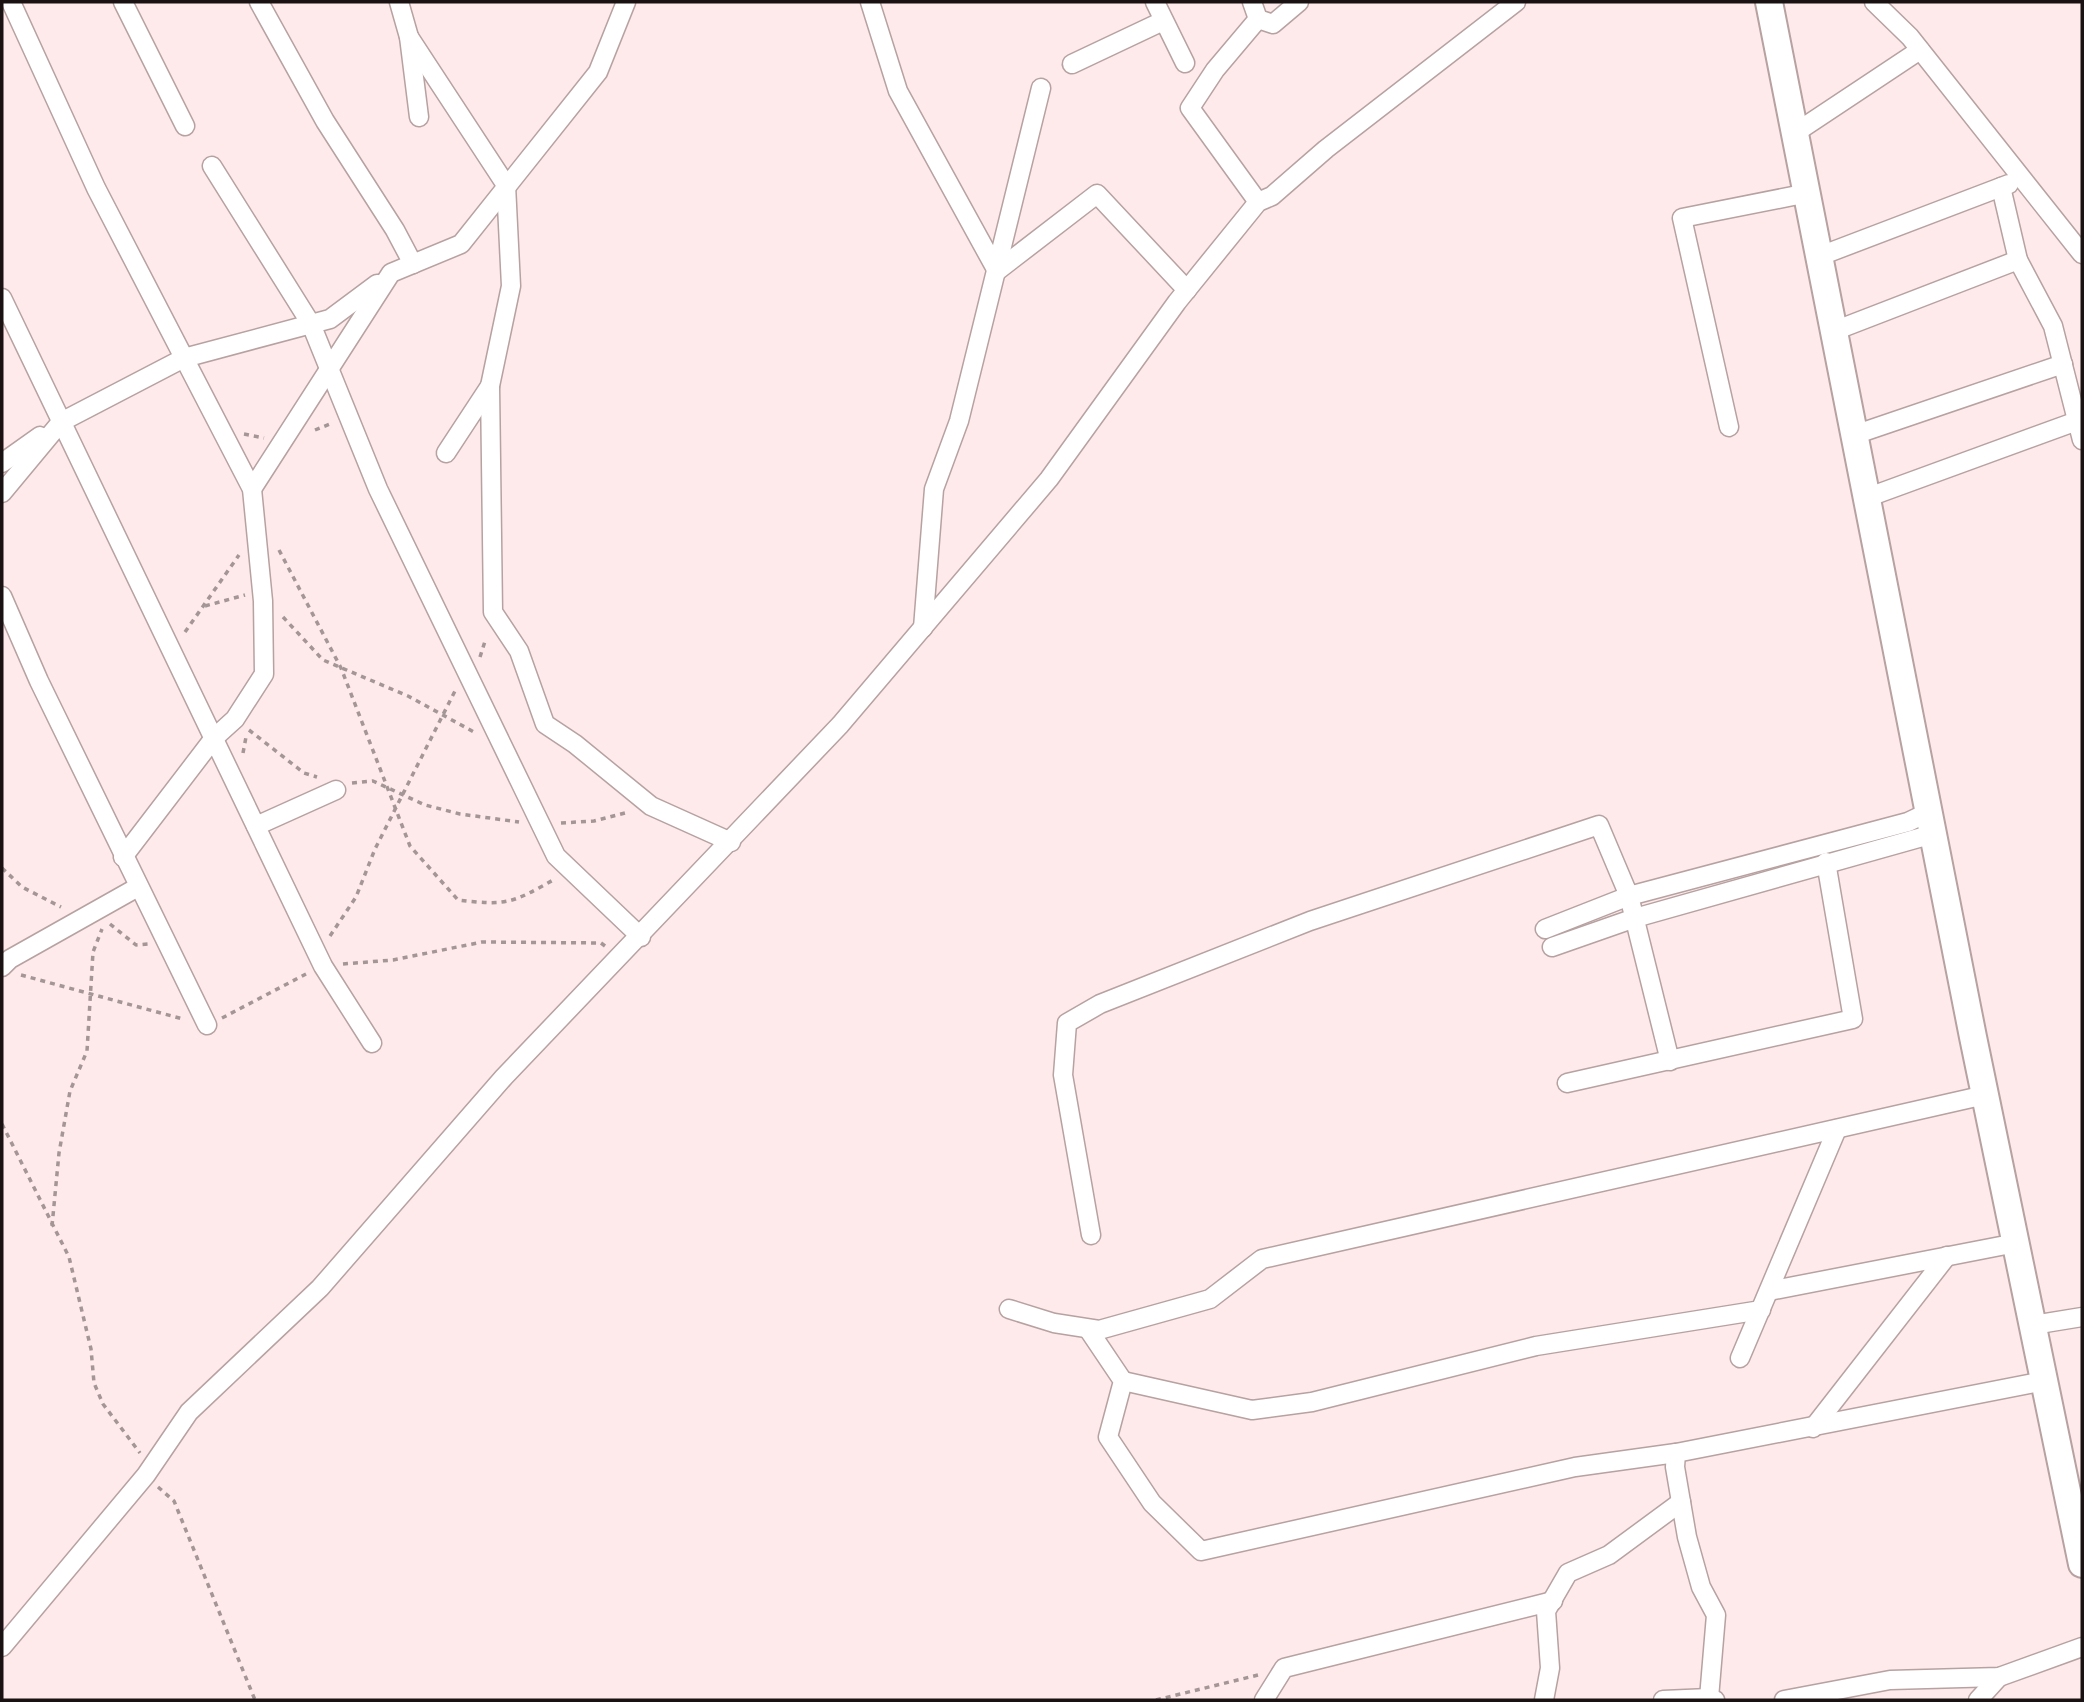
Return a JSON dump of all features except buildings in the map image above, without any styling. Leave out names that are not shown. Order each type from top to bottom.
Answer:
[{"type":"main road","points":[[1769,2],[1985,1095],[2082,1564]]},
{"type":"street","points":[[11,2],[96,188],[252,489],[263,601],[264,674],[234,719],[214,738],[123,857]]},
{"type":"street","points":[[123,2],[185,126]]},
{"type":"street","points":[[399,2],[409,37],[419,117]]},
{"type":"street","points":[[2,463],[61,422],[184,358],[330,319],[391,274],[461,244],[598,72],[626,2]]},
{"type":"street","points":[[870,2],[898,91],[998,271]]},
{"type":"street","points":[[1155,2],[1185,63]]},
{"type":"street","points":[[1252,2],[1258,19]]},
{"type":"street","points":[[1258,19],[1273,24],[1299,2]]},
{"type":"street","points":[[2,1647],[148,1471],[189,1412],[320,1288],[504,1077],[641,937],[840,725],[1049,479],[1187,290],[1258,202],[1272,196],[1326,149],[1516,2]]},
{"type":"street","points":[[1874,2],[1920,50],[2082,254]]},
{"type":"street","points":[[262,3],[325,121],[395,230],[413,264]]},
{"type":"street","points":[[1258,19],[1215,70],[1190,108],[1258,202]]},
{"type":"street","points":[[1072,64],[1163,20]]},
{"type":"street","points":[[409,37],[506,185],[511,286],[490,386],[494,612],[519,651],[545,724],[575,744],[652,806],[731,842]]},
{"type":"street","points":[[1795,133],[1920,50]]},
{"type":"street","points":[[923,628],[934,489],[959,421],[1041,88]]},
{"type":"street","points":[[212,166],[312,324],[378,489],[556,856],[641,937]]},
{"type":"street","points":[[1820,256],[2022,179]]},
{"type":"street","points":[[2001,187],[2018,260],[2053,326],[2082,440]]},
{"type":"street","points":[[1729,427],[1682,218],[1808,193]]},
{"type":"street","points":[[998,271],[1097,194],[1187,290]]},
{"type":"street","points":[[1834,331],[2018,260]]},
{"type":"street","points":[[252,489],[391,274]]},
{"type":"street","points":[[2,298],[320,960],[372,1044]]},
{"type":"street","points":[[1854,435],[2063,364]]},
{"type":"street","points":[[446,453],[490,386]]},
{"type":"street","points":[[1866,498],[2077,421]]},
{"type":"street","points":[[2,493],[61,422]]},
{"type":"street","points":[[2,596],[123,857],[207,1026]]},
{"type":"street","points":[[256,826],[334,784]]},
{"type":"street","points":[[1545,929],[1629,896],[1908,822],[1931,823]]},
{"type":"street","points":[[1552,947],[1635,918],[1826,862],[1931,823]]},
{"type":"street","points":[[1091,1235],[1063,1075],[1067,1023],[1100,1004],[1310,922],[1600,825],[1629,896],[1670,1061]]},
{"type":"street","points":[[1567,1083],[1853,1019],[1826,862]]},
{"type":"street","points":[[7,970],[138,887]]},
{"type":"street","points":[[1009,1308],[1054,1323],[1099,1330],[1210,1299],[1262,1259],[1985,1095]]},
{"type":"street","points":[[1740,1358],[1837,1129]]},
{"type":"street","points":[[1769,1291],[2016,1243]]},
{"type":"street","points":[[1813,1428],[1947,1256]]},
{"type":"street","points":[[1088,1328],[1123,1381],[1252,1410],[1312,1402],[1536,1346],[1761,1310]]},
{"type":"street","points":[[2033,1325],[2082,1317]]},
{"type":"street","points":[[1123,1381],[1108,1437],[1152,1503],[1201,1551],[1575,1467],[1676,1453],[1813,1428],[2044,1381]]},
{"type":"street","points":[[1663,1700],[1712,1699],[1716,1615],[1701,1587],[1687,1537],[1676,1453]]},
{"type":"street","points":[[1544,1700],[1550,1668],[1546,1611],[1568,1573],[1609,1555],[1681,1502]]},
{"type":"street","points":[[1264,1700],[1284,1668],[1553,1601]]},
{"type":"street","points":[[1784,1700],[1890,1680],[1999,1676],[2082,1647]]},
{"type":"street","points":[[1978,1700],[1999,1676]]},
{"type":"path","points":[[172,651],[256,530],[270,533],[341,668],[410,846],[458,900],[500,905],[524,898],[570,870]]},
{"type":"path","points":[[203,606],[251,593],[275,608],[323,660],[408,696],[503,746]]},
{"type":"path","points":[[7,970],[207,1026],[320,960],[356,897],[375,849],[466,669],[481,656],[494,612]]},
{"type":"path","points":[[234,719],[304,773],[334,784],[373,781],[403,795],[460,814],[540,824],[594,821],[652,806]]},
{"type":"path","points":[[52,1226],[59,1153],[70,1091],[87,1051],[93,952],[113,901]]},
{"type":"path","points":[[320,960],[393,960],[482,942],[601,943],[621,957]]},
{"type":"path","points":[[2,1125],[69,1257],[98,1393],[148,1471],[174,1501],[256,1700]]},
{"type":"path","points":[[1156,1700],[1284,1668]]}]
